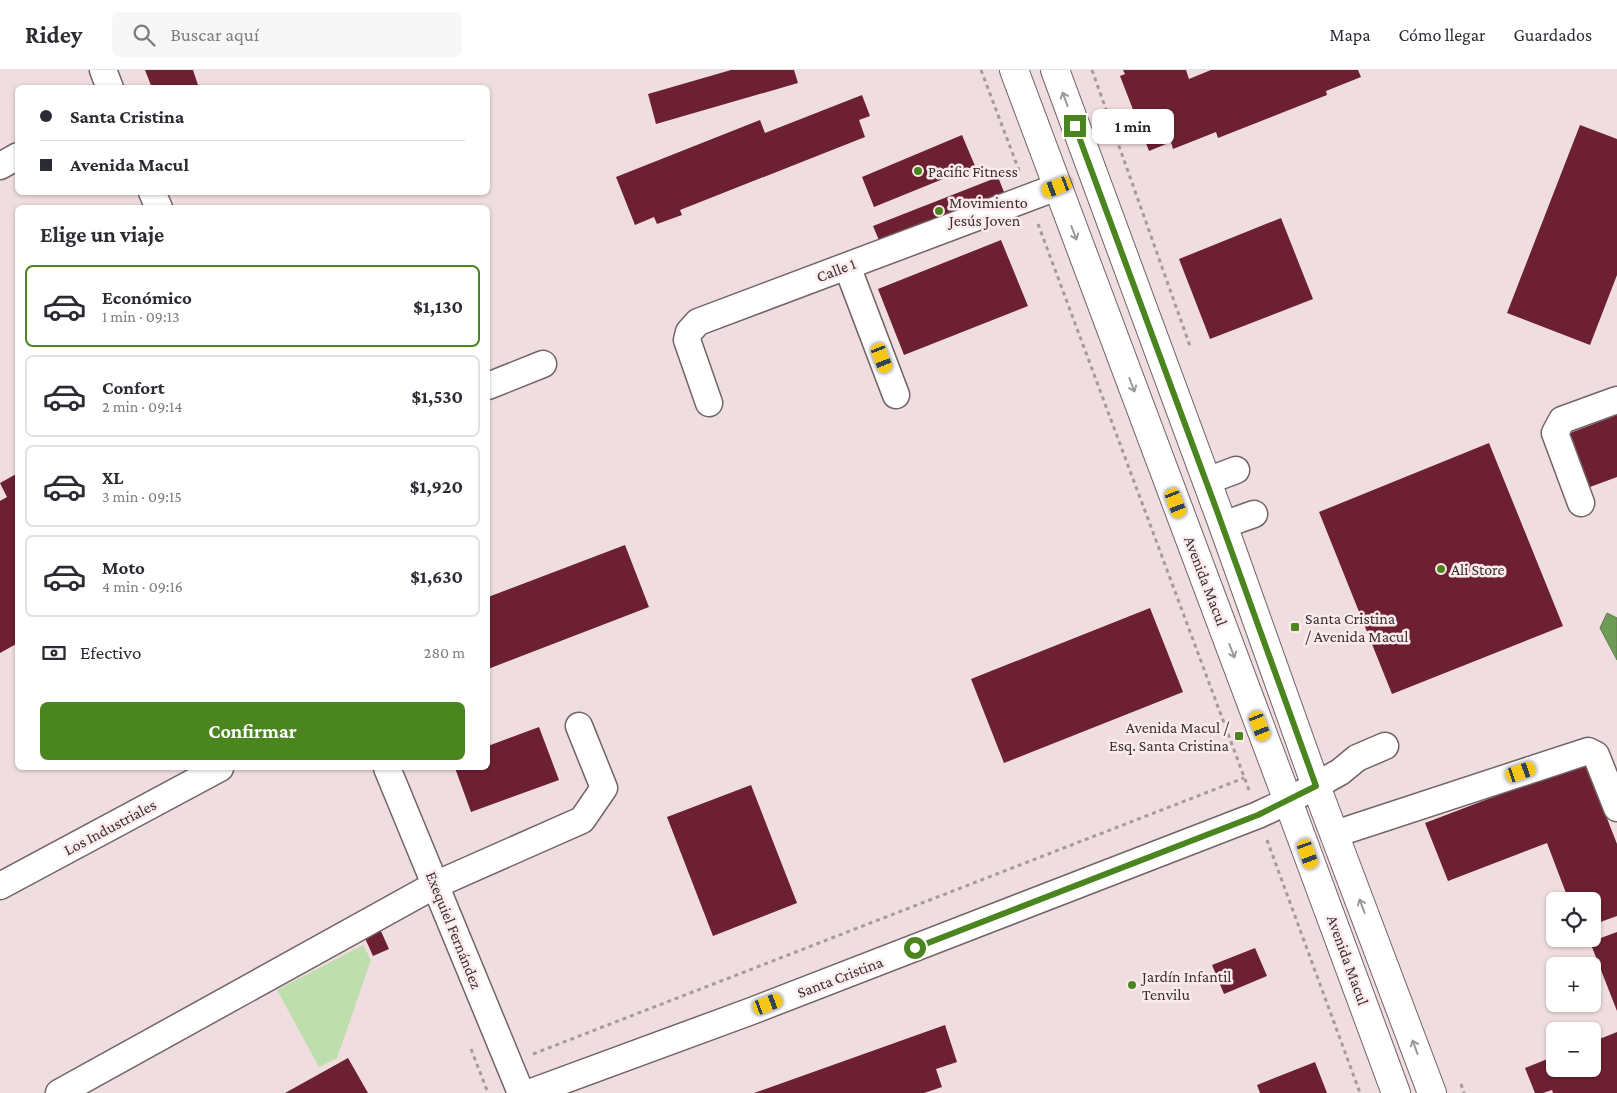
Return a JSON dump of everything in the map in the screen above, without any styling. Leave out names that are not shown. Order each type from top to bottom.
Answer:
[{"type":"main road","name":"Avenida Macul","points":[[1014,70],[1396,1093]]},
{"type":"main road","name":"Avenida Macul","points":[[1055,70],[1207,481],[1316,786],[1432,1093]]},
{"type":"street","points":[[103,70],[109,85]]},
{"type":"street","points":[[0,166],[15,158]]},
{"type":"street","name":"Calle 1","points":[[710,403],[687,340],[689,332],[698,322],[1057,187]]},
{"type":"street","points":[[847,266],[896,395]]},
{"type":"street","points":[[490,385],[543,364]]},
{"type":"street","points":[[1581,503],[1555,433],[1562,420],[1617,400]]},
{"type":"street","points":[[1207,481],[1236,470]]},
{"type":"street","points":[[1223,525],[1254,514]]},
{"type":"street","points":[[59,1093],[436,885],[582,820],[604,788],[579,726]]},
{"type":"street","name":"Santa Cristina","points":[[530,1093],[758,1008],[1258,815],[1316,786],[1340,772],[1356,758],[1385,746]]},
{"type":"street","points":[[1335,834],[1588,751],[1596,756],[1617,808]]},
{"type":"street","name":"Los Industriales","points":[[0,886],[216,770]]},
{"type":"street","name":"Exequiel Fernández","points":[[388,770],[521,1093]]},
{"type":"path","points":[[982,70],[1360,1093]]},
{"type":"path","points":[[532,1054],[1244,778]]},
{"type":"shaded area","points":[[1607,613],[1617,618],[1617,660],[1600,628]]},
{"type":"shaded area","points":[[363,945],[371,960],[337,1058],[319,1067],[277,990]]},
{"type":"building","points":[[145,70],[193,70],[198,85],[151,85]]},
{"type":"building","points":[[731,70],[794,70],[798,83],[656,124],[648,94]]},
{"type":"building","points":[[1123,70],[1186,70],[1189,79],[1211,70],[1358,70],[1361,77],[1326,91],[1327,95],[1218,138],[1216,132],[1173,149],[1171,142],[1149,151],[1120,76],[1125,74]]},
{"type":"building","points":[[862,95],[870,116],[859,120],[865,137],[680,210],[682,215],[657,224],[654,217],[635,225],[616,177],[760,120],[765,133]]},
{"type":"building","points":[[1580,125],[1617,139],[1617,275],[1590,345],[1507,313]]},
{"type":"building","name":"Pacific Fitness","points":[[962,135],[975,166],[874,207],[862,177]]},
{"type":"building","name":"Movimiento Jesús Joven","points":[[998,177],[1006,197],[881,245],[873,226]]},
{"type":"building","points":[[1281,218],[1313,299],[1210,339],[1179,259]]},
{"type":"building","points":[[1001,240],[1028,306],[904,355],[878,289]]},
{"type":"building","points":[[1617,415],[1617,477],[1590,487],[1570,433]]},
{"type":"building","name":"Ali Store","points":[[1489,443],[1563,626],[1392,694],[1319,512]]},
{"type":"building","points":[[15,475],[15,645],[0,653],[0,501],[7,497],[0,483]]},
{"type":"building","points":[[625,545],[649,607],[490,668],[490,596]]},
{"type":"building","points":[[1150,608],[1183,692],[1004,763],[971,679]]},
{"type":"building","points":[[539,727],[559,780],[471,812],[456,770],[490,770],[490,745]]},
{"type":"building","points":[[1585,762],[1617,844],[1617,916],[1601,922],[1601,892],[1566,892],[1547,843],[1448,881],[1425,823]]},
{"type":"building","points":[[751,785],[797,903],[713,936],[667,817]]},
{"type":"building","points":[[380,929],[389,949],[373,956],[364,936]]},
{"type":"building","points":[[1617,932],[1617,1011],[1601,970],[1601,957],[1596,957],[1592,947],[1601,947],[1601,938]]},
{"type":"building","points":[[1255,948],[1267,976],[1224,994],[1212,965]]},
{"type":"building","points":[[945,1025],[957,1062],[936,1069],[942,1087],[924,1093],[754,1093]]},
{"type":"building","points":[[1617,1032],[1617,1093],[1553,1093],[1552,1090],[1535,1093],[1525,1068],[1546,1060],[1546,1077],[1601,1077],[1601,1038]]},
{"type":"building","points":[[348,1058],[368,1093],[285,1093]]},
{"type":"building","points":[[1315,1062],[1327,1093],[1260,1093],[1257,1085]]},
{"type":"place","name":"Pacific Fitness","points":[[918,171]]},
{"type":"place","name":"Movimiento Jesús Joven","points":[[939,211]]},
{"type":"place","name":"Ali Store","points":[[1441,569]]},
{"type":"place","name":"Santa Cristina / Avenida Macul","points":[[1295,627]]},
{"type":"place","name":"Avenida Macul / Esq. Santa Cristina","points":[[1239,736]]},
{"type":"place","name":"Jardín Infantil Tenvilu","points":[[1132,985]]},
{"type":"route","points":[[915,948],[1258,815],[1316,786],[1075,126]]}]
